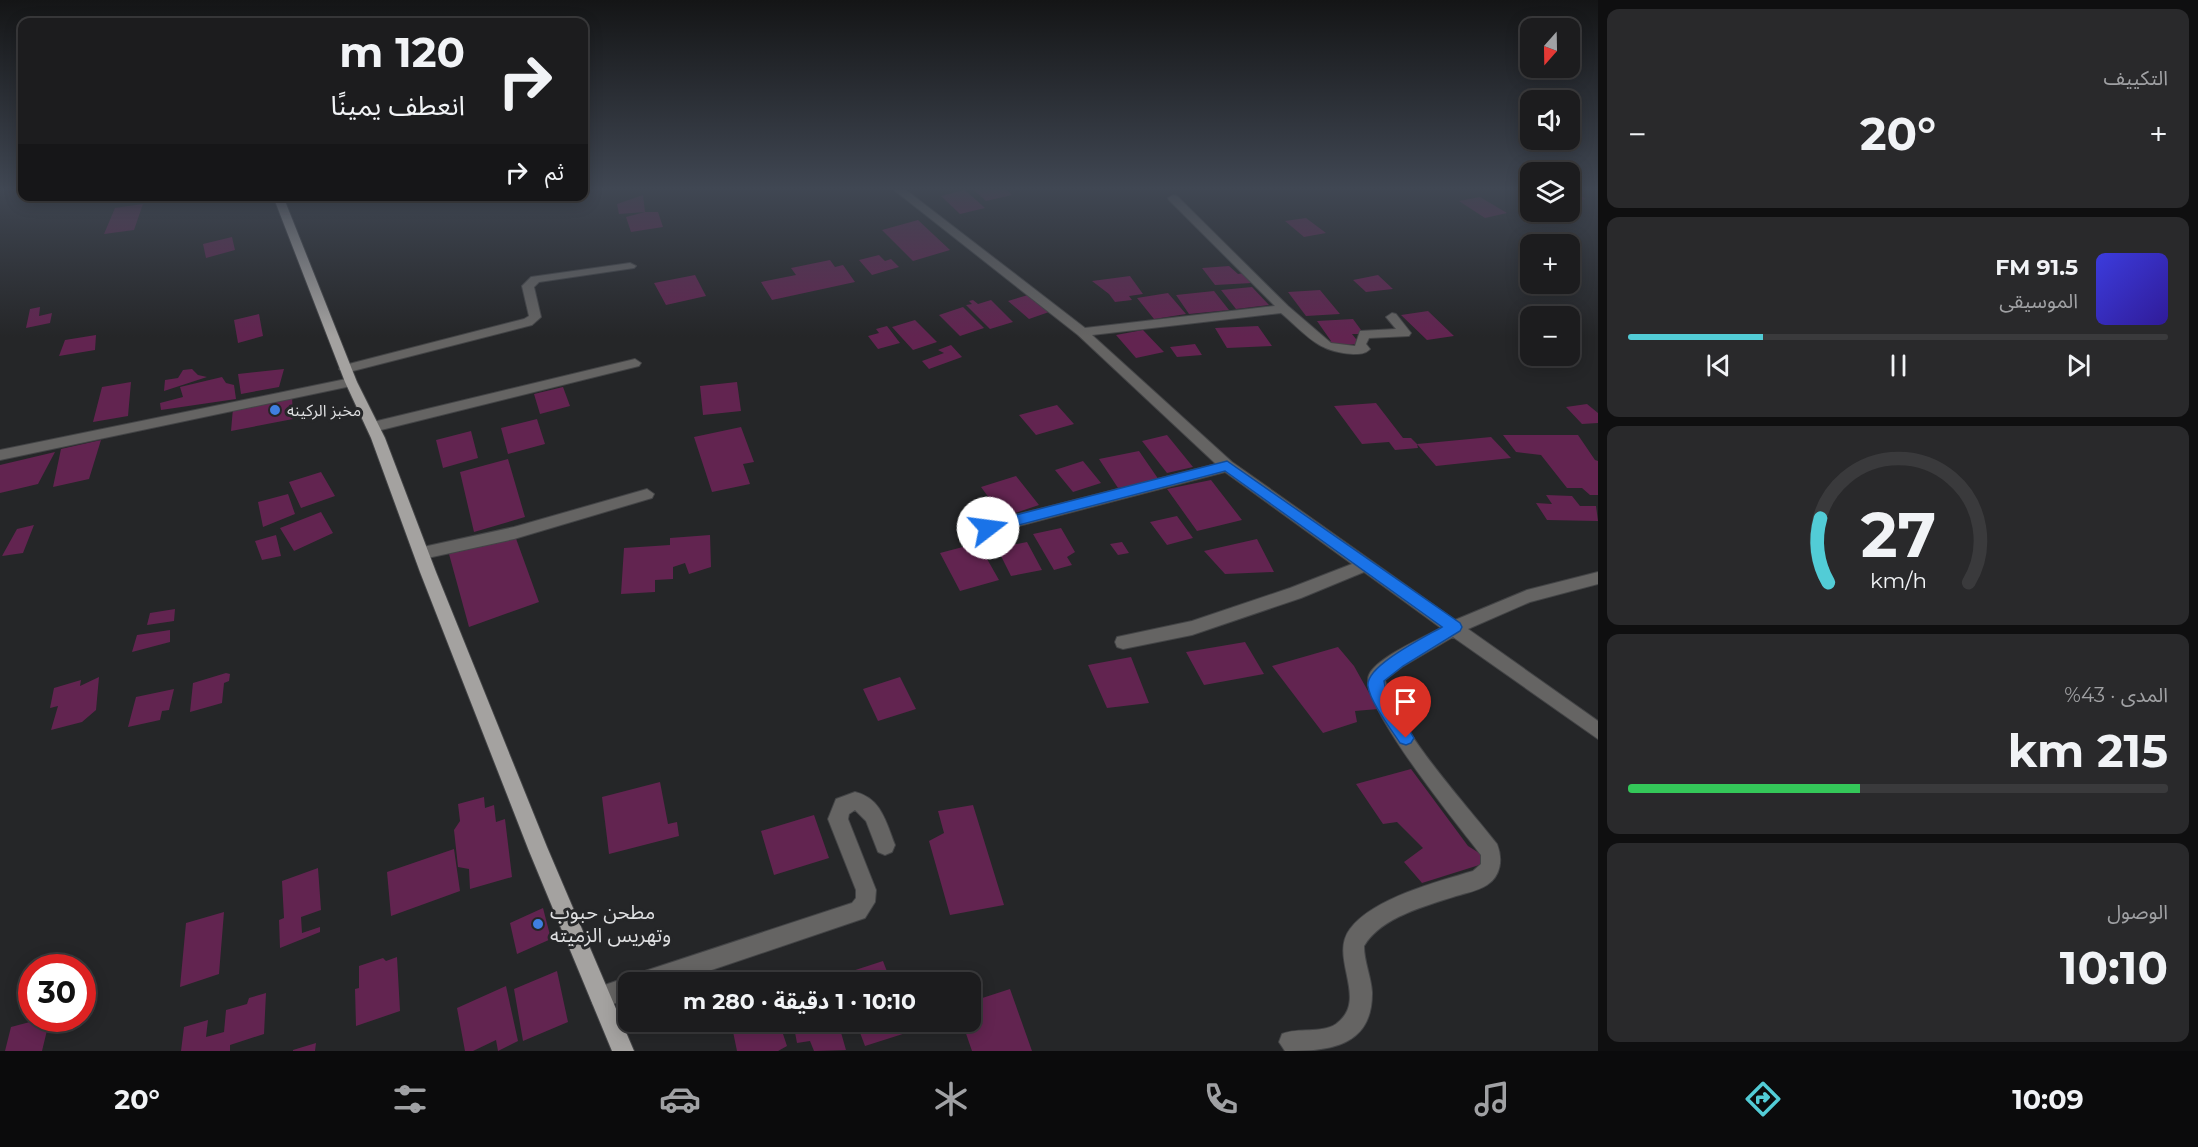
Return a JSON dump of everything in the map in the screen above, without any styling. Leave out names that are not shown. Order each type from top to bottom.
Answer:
[{"type":"main road","points":[[295,239],[348,375],[372,427],[423,553],[484,713],[623,1051]]},
{"type":"street","points":[[963,239],[1082,332],[1227,466],[1598,731]]},
{"type":"street","points":[[1214,239],[1284,309],[1327,346],[1337,349],[1364,349],[1360,344],[1364,334],[1405,333],[1392,317]]},
{"type":"street","points":[[0,455],[144,424],[274,400],[348,375],[528,322],[535,317],[528,286],[535,279],[630,266]]},
{"type":"street","points":[[1082,332],[1284,309]]},
{"type":"street","points":[[372,427],[635,363]]},
{"type":"street","points":[[988,528],[1227,466]]},
{"type":"street","points":[[423,553],[514,533],[647,494]]},
{"type":"street","points":[[1122,642],[1192,628],[1295,593],[1366,565]]},
{"type":"street","points":[[1290,1042],[1335,1036],[1352,1024],[1360,1007],[1362,994],[1353,957],[1355,939],[1365,927],[1394,910],[1479,879],[1489,872],[1492,861],[1490,851],[1392,718],[1376,686],[1376,678],[1454,627],[1508,603],[1598,578]]},
{"type":"street","points":[[675,972],[863,908],[866,902],[866,890],[838,819],[843,805],[857,801],[864,803],[870,809],[885,845]]},
{"type":"street","points":[[601,998],[618,992]]},
{"type":"building","points":[[232,239],[235,250],[206,258],[203,244]]},
{"type":"building","points":[[891,239],[938,239],[950,250],[913,261]]},
{"type":"building","points":[[879,255],[885,261],[891,259],[899,267],[872,275],[859,260]]},
{"type":"building","points":[[830,260],[835,267],[843,265],[855,282],[772,300],[761,282],[796,275],[791,268]]},
{"type":"building","points":[[1229,266],[1238,274],[1244,273],[1252,283],[1215,285],[1202,268]]},
{"type":"building","points":[[695,275],[706,296],[666,305],[654,283]]},
{"type":"building","points":[[1378,275],[1393,289],[1366,292],[1353,280]]},
{"type":"building","points":[[1130,276],[1143,294],[1129,296],[1132,300],[1115,302],[1109,294],[1092,281]]},
{"type":"building","points":[[1252,287],[1269,305],[1236,309],[1221,290]]},
{"type":"building","points":[[1320,290],[1340,314],[1306,316],[1288,292]]},
{"type":"building","points":[[1214,291],[1229,310],[1189,314],[1176,295]]},
{"type":"building","points":[[1168,293],[1186,314],[1154,319],[1137,298]]},
{"type":"building","points":[[1028,295],[1049,312],[1029,319],[1008,301]]},
{"type":"building","points":[[973,300],[978,304],[991,300],[1013,322],[990,329],[966,305],[972,304],[969,301]]},
{"type":"building","points":[[40,307],[39,316],[52,313],[50,323],[26,328],[30,309]]},
{"type":"building","points":[[963,307],[984,328],[960,336],[939,315]]},
{"type":"building","points":[[1428,311],[1454,336],[1427,340],[1401,315]]},
{"type":"building","points":[[259,314],[263,336],[238,343],[234,320]]},
{"type":"building","points":[[1353,319],[1364,334],[1352,334],[1360,344],[1327,346],[1331,341],[1317,321]]},
{"type":"building","points":[[915,320],[937,342],[913,350],[892,327]]},
{"type":"building","points":[[887,326],[900,343],[878,349],[868,336],[879,333],[876,329]]},
{"type":"building","points":[[1258,326],[1272,346],[1227,348],[1215,328]]},
{"type":"building","points":[[1143,330],[1164,352],[1136,358],[1116,335]]},
{"type":"building","points":[[96,335],[95,350],[59,356],[65,340]]},
{"type":"building","points":[[1195,344],[1202,355],[1177,357],[1170,347]]},
{"type":"building","points":[[951,345],[962,357],[929,369],[922,361],[944,353],[938,350]]},
{"type":"building","points":[[192,369],[198,375],[207,377],[164,391],[165,380],[178,378],[183,370]]},
{"type":"building","points":[[284,369],[279,387],[241,394],[238,374]]},
{"type":"building","points":[[222,377],[226,383],[234,385],[236,399],[161,410],[160,403],[183,397],[180,387]]},
{"type":"building","points":[[131,382],[128,416],[93,422],[102,387]]},
{"type":"building","points":[[737,382],[741,411],[703,415],[700,386]]},
{"type":"building","points":[[563,387],[570,406],[540,414],[534,394]]},
{"type":"building","points":[[292,396],[293,419],[231,431],[233,408]]},
{"type":"building","points":[[1376,403],[1403,438],[1411,438],[1418,448],[1395,450],[1389,442],[1362,444],[1334,406]]},
{"type":"building","points":[[1587,404],[1598,413],[1598,423],[1582,424],[1566,407]]},
{"type":"building","points":[[1057,405],[1074,424],[1036,435],[1019,415]]},
{"type":"building","points":[[537,419],[545,444],[508,454],[501,428]]},
{"type":"building","points":[[741,427],[754,462],[743,464],[750,484],[712,492],[694,437]]},
{"type":"building","points":[[471,431],[478,458],[443,468],[436,440]]},
{"type":"building","points":[[1167,435],[1193,467],[1167,473],[1142,441]]},
{"type":"building","points":[[1503,435],[1578,435],[1598,461],[1598,495],[1590,495],[1582,488],[1567,488],[1541,455],[1516,452]]},
{"type":"building","points":[[1491,437],[1511,458],[1436,466],[1417,444]]},
{"type":"building","points":[[101,440],[89,479],[53,487],[61,449]]},
{"type":"building","points":[[1139,451],[1159,480],[1118,488],[1099,459]]},
{"type":"building","points":[[55,452],[38,484],[0,493],[0,465]]},
{"type":"building","points":[[508,459],[525,517],[474,532],[460,472]]},
{"type":"building","points":[[1083,461],[1101,483],[1073,492],[1055,470]]},
{"type":"building","points":[[321,472],[335,496],[301,508],[289,482]]},
{"type":"building","points":[[1016,476],[1039,505],[1003,517],[981,487]]},
{"type":"building","points":[[1211,480],[1242,520],[1197,531],[1167,489]]},
{"type":"building","points":[[288,494],[295,514],[263,527],[258,502]]},
{"type":"building","points":[[1546,495],[1572,496],[1580,506],[1596,506],[1598,521],[1547,520],[1536,503],[1552,504]]},
{"type":"building","points":[[321,512],[333,533],[294,551],[280,528]]},
{"type":"building","points":[[1177,516],[1193,538],[1167,545],[1150,522]]},
{"type":"building","points":[[34,525],[23,553],[2,556],[17,529]]},
{"type":"building","points":[[1061,528],[1075,552],[1067,557],[1072,565],[1054,570],[1033,534]]},
{"type":"building","points":[[514,533],[539,602],[469,627],[449,554]]},
{"type":"building","points":[[276,535],[281,556],[262,560],[255,541]]},
{"type":"building","points":[[710,535],[711,567],[689,574],[685,563],[673,567],[673,579],[655,580],[655,592],[621,594],[624,548],[670,545],[670,538]]},
{"type":"building","points":[[1257,539],[1274,572],[1225,574],[1204,551]]},
{"type":"building","points":[[1027,542],[1042,570],[1011,576],[997,548]]},
{"type":"building","points":[[1122,542],[1129,553],[1118,555],[1110,544]]},
{"type":"building","points":[[978,543],[999,580],[960,591],[940,553]]},
{"type":"building","points":[[175,609],[174,621],[147,625],[150,613]]},
{"type":"building","points":[[170,630],[170,642],[132,652],[137,635]]},
{"type":"building","points":[[1245,642],[1264,674],[1204,685],[1186,652]]},
{"type":"building","points":[[1338,647],[1354,666],[1378,709],[1355,711],[1357,722],[1323,733],[1272,666]]},
{"type":"building","points":[[1131,657],[1149,703],[1107,708],[1088,665]]},
{"type":"building","points":[[226,673],[230,674],[229,681],[224,683],[222,703],[190,712],[193,683]]},
{"type":"building","points":[[99,677],[96,710],[82,722],[51,730],[58,706],[50,708],[54,688],[81,680],[80,686]]},
{"type":"building","points":[[900,677],[916,709],[878,721],[863,689]]},
{"type":"building","points":[[174,689],[169,710],[162,711],[160,720],[128,727],[136,697]]},
{"type":"building","points":[[1411,769],[1468,846],[1492,861],[1422,883],[1404,862],[1423,848],[1397,822],[1383,824],[1356,784]]},
{"type":"building","points":[[660,782],[668,824],[677,822],[679,836],[609,854],[602,797]]},
{"type":"building","points":[[484,797],[485,808],[494,805],[496,822],[505,819],[512,877],[470,889],[469,869],[458,867],[454,830],[460,821],[458,804]]},
{"type":"building","points":[[973,805],[1004,905],[950,915],[929,841],[944,833],[938,811]]},
{"type":"building","points":[[814,815],[829,858],[774,875],[761,831]]},
{"type":"building","points":[[454,849],[460,891],[391,916],[387,872]]},
{"type":"building","points":[[318,868],[321,910],[301,917],[302,933],[320,927],[320,932],[280,948],[279,920],[284,918],[282,881]]},
{"type":"building","points":[[543,908],[551,939],[517,954],[510,923]]},
{"type":"building","points":[[224,912],[219,974],[180,987],[186,923]]},
{"type":"building","points":[[397,957],[400,1011],[356,1026],[355,989],[359,988],[359,966],[383,958],[386,961]]},
{"type":"building","points":[[883,961],[887,972],[849,972]]},
{"type":"building","points":[[557,971],[568,1022],[523,1041],[514,989]]},
{"type":"building","points":[[506,986],[518,1041],[498,1051],[496,1040],[473,1051],[465,1051],[457,1008]]},
{"type":"building","points":[[1010,989],[1032,1051],[972,1051],[965,1032],[981,1032],[981,998]]},
{"type":"building","points":[[266,993],[264,1034],[230,1045],[230,1051],[181,1051],[184,1027],[208,1020],[206,1037],[224,1032],[226,1010],[247,1004],[249,998]]},
{"type":"building","points":[[18,1025],[18,1032],[47,1032],[42,1051],[5,1051],[11,1027]]},
{"type":"building","points":[[733,1032],[782,1032],[787,1046],[778,1051],[737,1051]]},
{"type":"building","points":[[795,1032],[841,1032],[846,1050],[814,1051],[810,1041],[797,1043]]},
{"type":"building","points":[[860,1032],[909,1032],[865,1046]]},
{"type":"building","points":[[316,1043],[315,1051],[293,1051],[293,1050]]},
{"type":"place","name":"مخبز الركينه","points":[[275,410]]},
{"type":"place","name":"مطحن حبوب وتهريس الزميته","points":[[538,924]]},
{"type":"route","points":[[988,528],[1227,466],[1454,627],[1398,661],[1376,678],[1380,696],[1406,738]]}]
